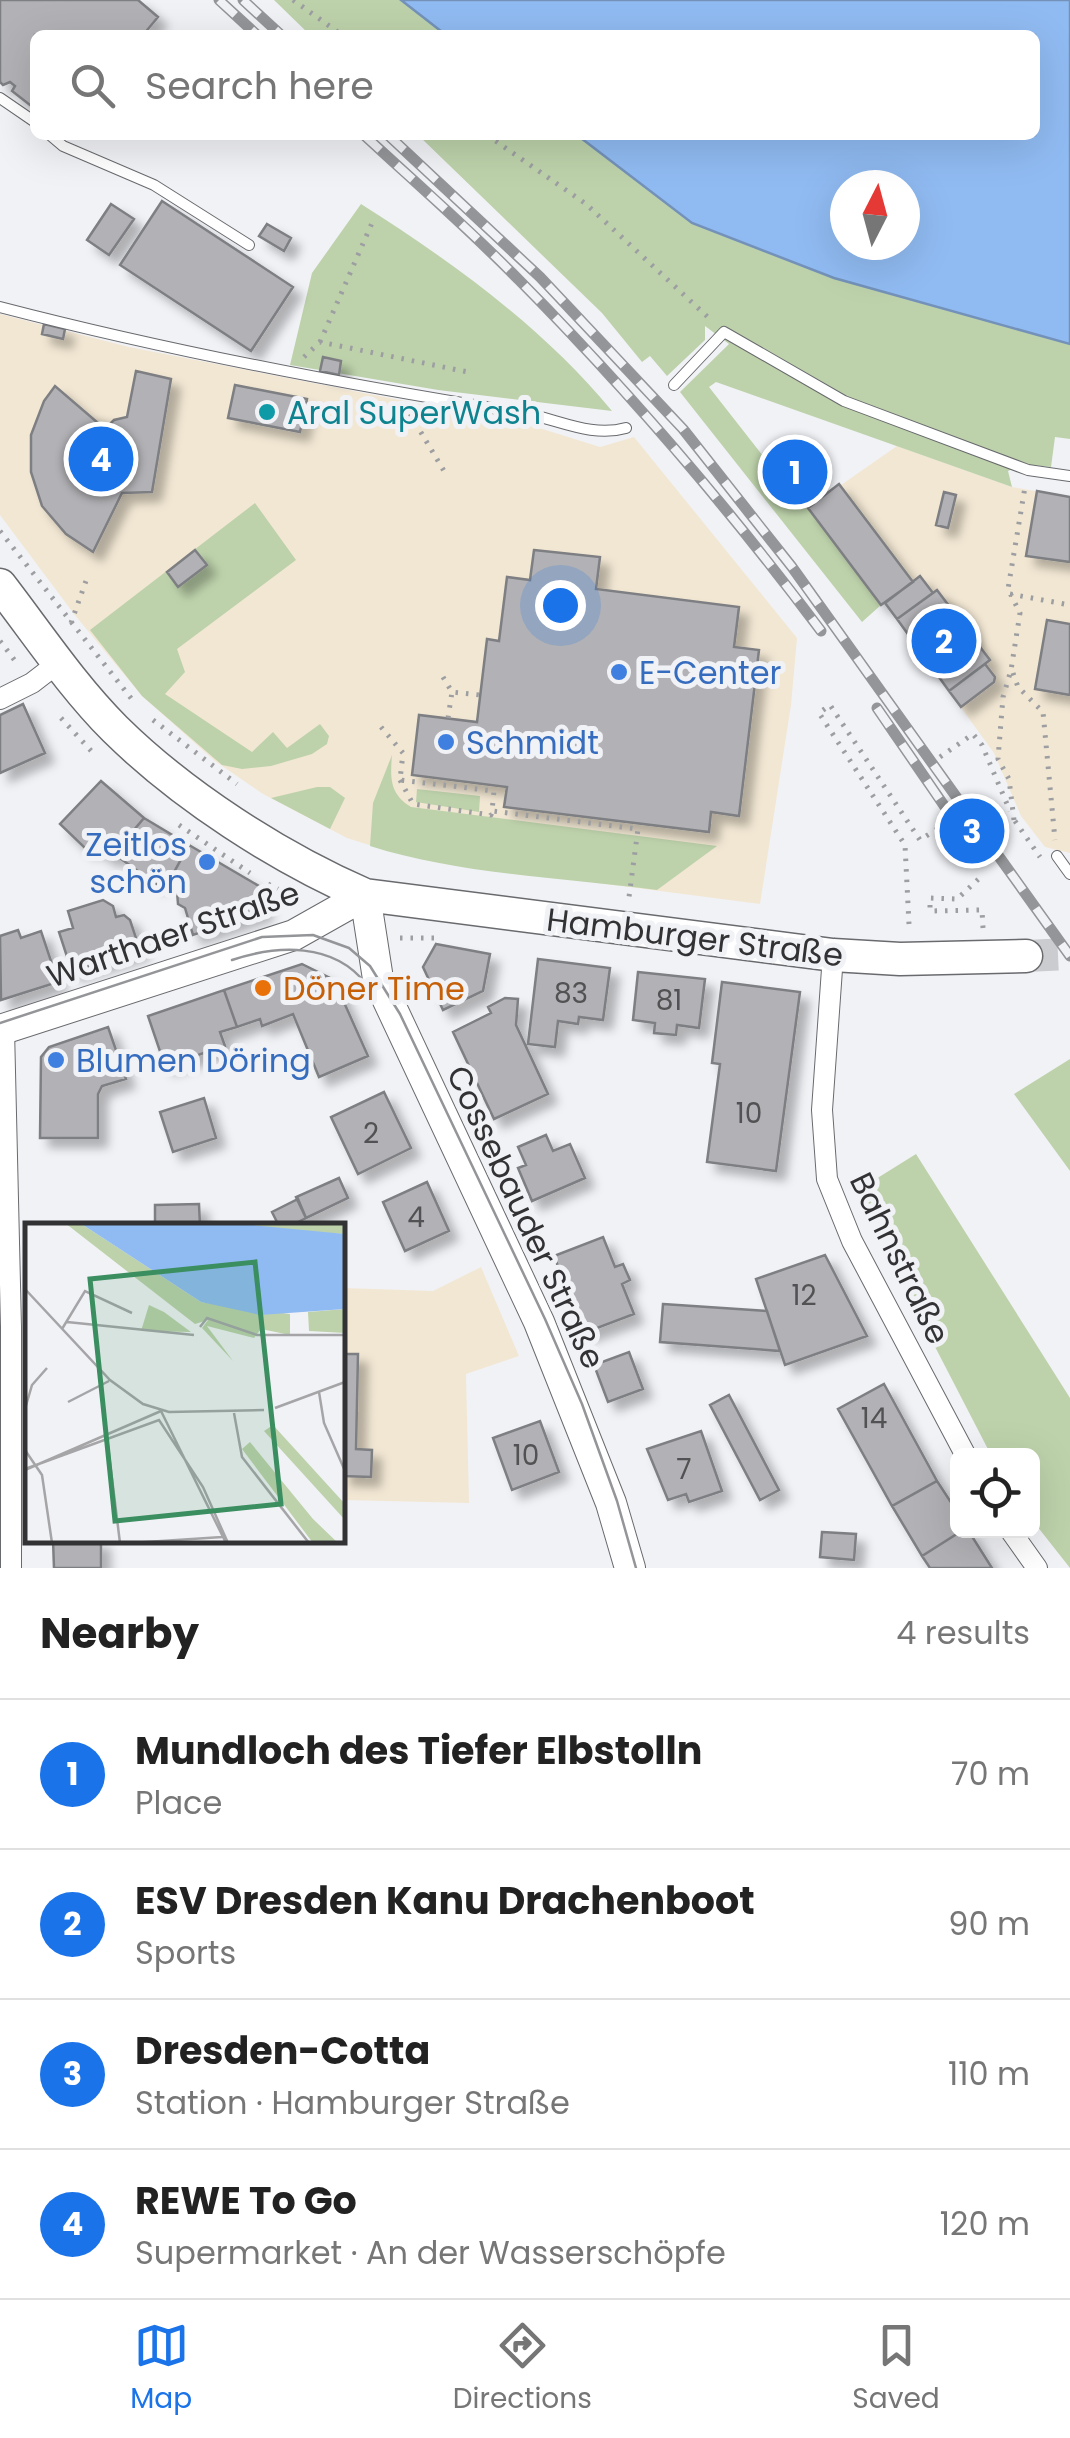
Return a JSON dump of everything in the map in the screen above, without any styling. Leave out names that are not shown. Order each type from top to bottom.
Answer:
[{"type":"main road","name":"Hamburger Straße","points":[[0,585],[114,728],[157,766],[203,801],[308,868],[365,895],[832,956],[1026,956]]},
{"type":"main road","name":"Warthaer Straße","points":[[2,1030],[294,935],[365,895]]},
{"type":"main road","name":"Cossebauder Straße","points":[[365,895],[378,979],[539,1322],[611,1503],[630,1568]]},
{"type":"street","points":[[0,698],[32,683],[58,662]]},
{"type":"street","name":"Bahnstraße","points":[[832,956],[822,1110],[827,1179],[852,1241],[962,1448]]},
{"type":"street","points":[[2,1030],[11,1328],[11,1568]]},
{"type":"street","points":[[1016,1538],[1037,1568]]},
{"type":"lane","points":[[0,98],[30,119]]},
{"type":"lane","points":[[56,140],[154,185],[249,245]]},
{"type":"lane","points":[[0,307],[288,374],[529,414],[610,433],[626,428]]},
{"type":"lane","points":[[674,385],[724,332],[844,401],[1028,470],[1070,476]]},
{"type":"lane","points":[[1057,856],[1070,874]]},
{"type":"path","points":[[293,0],[335,30]]},
{"type":"path","points":[[493,140],[586,204],[724,332]]},
{"type":"path","points":[[288,374],[320,342],[372,224]]},
{"type":"path","points":[[320,342],[468,372]]},
{"type":"path","points":[[404,395],[403,404],[444,472]]},
{"type":"path","points":[[1014,820],[1009,779],[998,759],[1003,697],[1012,670],[1020,612],[1008,589],[1028,470]]},
{"type":"path","points":[[0,532],[140,710],[237,784]]},
{"type":"path","points":[[71,623],[87,578]]},
{"type":"path","points":[[1010,594],[1070,605]]},
{"type":"path","points":[[1012,670],[1018,687],[1042,712],[1057,856]]},
{"type":"path","points":[[443,677],[452,692],[448,718]]},
{"type":"path","points":[[452,692],[480,694]]},
{"type":"path","points":[[909,924],[904,845],[820,713],[830,705],[920,840],[937,829]]},
{"type":"path","points":[[381,727],[403,753],[400,780],[413,804],[492,816],[494,791],[400,780]]},
{"type":"path","points":[[940,757],[973,734],[982,745],[1014,820],[1048,868]]},
{"type":"path","points":[[492,811],[638,830],[630,897]]},
{"type":"path","points":[[982,910],[930,911],[930,898],[957,899],[984,874]]},
{"type":"shaded area","points":[[0,314],[129,347],[533,426],[600,447],[634,437],[797,638],[791,705],[760,904],[436,862],[385,850],[347,838],[263,794],[215,761],[142,696],[0,515]]},
{"type":"shaded area","points":[[897,446],[1012,487],[1070,497],[1070,853],[1045,847],[1021,816],[994,753],[885,603],[881,605],[808,508]]},
{"type":"shaded area","points":[[481,1267],[519,1356],[466,1374],[469,1503],[345,1500],[345,1288],[433,1291]]},
{"type":"green space","points":[[274,0],[401,0],[440,30],[305,30]]},
{"type":"green space","points":[[423,140],[584,140],[692,223],[834,278],[1070,344],[1070,439],[1055,437],[1051,467],[1023,464],[1008,471],[1012,487],[716,382],[709,387],[881,605],[862,622],[680,392],[729,344],[705,326],[705,340],[667,376],[650,356],[642,362],[602,313]]},
{"type":"green space","points":[[361,204],[495,298],[557,352],[612,411],[438,390],[290,365],[312,273]]},
{"type":"green space","points":[[255,503],[296,560],[177,649],[185,672],[165,694],[252,752],[273,732],[287,748],[320,724],[329,736],[327,744],[312,754],[271,766],[242,769],[222,765],[142,696],[90,630]]},
{"type":"green space","points":[[392,755],[393,785],[411,807],[717,846],[657,890],[475,869],[370,846],[373,803]]},
{"type":"green space","points":[[330,787],[345,798],[330,829],[271,798]]},
{"type":"green space","points":[[417,789],[480,796],[479,812],[416,802]]},
{"type":"green space","points":[[1070,1059],[1070,1171],[1014,1094]]},
{"type":"green space","points":[[916,1154],[1070,1398],[1070,1568],[1040,1530],[1040,1448],[987,1448],[855,1192]]},
{"type":"water","points":[[401,0],[1070,0],[1070,344],[834,278],[692,223],[584,140],[1040,140],[1040,30],[440,30]]},
{"type":"building","points":[[0,0],[138,0],[158,17],[147,30],[30,30],[30,105],[12,91],[15,86],[10,82],[0,82]]},
{"type":"building","points":[[162,201],[293,287],[251,351],[120,265]]},
{"type":"building","points":[[111,204],[134,219],[109,255],[87,240]]},
{"type":"building","points":[[267,224],[291,238],[284,251],[259,236]]},
{"type":"building","points":[[44,324],[65,329],[63,339],[42,334]]},
{"type":"building","points":[[323,357],[341,361],[339,375],[320,371]]},
{"type":"building","points":[[136,371],[171,379],[152,492],[122,493],[93,552],[66,534],[42,506],[31,472],[31,435],[44,401],[55,386],[105,429],[114,420],[127,417]]},
{"type":"building","name":"Aral SuperWash","points":[[235,385],[307,399],[300,432],[228,418]]},
{"type":"building","points":[[839,484],[913,582],[881,605],[808,508]]},
{"type":"building","points":[[1037,491],[1070,497],[1070,562],[1026,556]]},
{"type":"building","points":[[944,492],[956,495],[948,528],[936,525]]},
{"type":"building","points":[[195,550],[207,565],[178,587],[167,572]]},
{"type":"building","name":"E-Center","points":[[534,550],[600,557],[596,589],[739,607],[734,647],[759,650],[739,816],[711,812],[709,832],[504,807],[507,787],[412,775],[419,715],[477,722],[487,639],[499,641],[507,577],[530,580]]},
{"type":"building","points":[[920,576],[933,593],[897,619],[885,603]]},
{"type":"building","points":[[937,590],[990,660],[949,691],[897,619]]},
{"type":"building","points":[[1047,620],[1070,624],[1070,695],[1035,689]]},
{"type":"building","points":[[985,664],[995,677],[994,682],[961,707],[949,691]]},
{"type":"building","points":[[23,704],[45,753],[0,773],[0,715]]},
{"type":"building","points":[[101,781],[144,818],[110,858],[91,845],[87,850],[60,824]]},
{"type":"building","points":[[144,818],[189,845],[169,881],[161,876],[156,884],[114,854]]},
{"type":"building","points":[[189,845],[264,889],[263,911],[193,935],[185,908],[178,904],[176,879],[172,876]]},
{"type":"building","points":[[103,900],[113,906],[116,917],[124,915],[130,920],[140,950],[72,972],[59,932],[73,928],[68,911]]},
{"type":"building","points":[[18,930],[21,938],[41,931],[58,982],[1,1000],[0,936]]},
{"type":"building","points":[[436,944],[490,954],[483,991],[443,1010],[423,967]]},
{"type":"building","points":[[538,959],[610,968],[603,1020],[579,1017],[578,1024],[558,1021],[555,1047],[528,1044]]},
{"type":"building","points":[[302,964],[334,980],[368,1056],[319,1077],[293,1014],[262,1026],[260,1019],[237,1027],[224,990]]},
{"type":"building","points":[[638,972],[705,979],[699,1028],[677,1025],[676,1035],[654,1033],[655,1023],[633,1020]]},
{"type":"building","points":[[722,982],[800,992],[776,1171],[707,1162],[720,1064],[712,1063]]},
{"type":"building","points":[[224,990],[237,1027],[220,1032],[225,1046],[165,1066],[148,1016]]},
{"type":"building","points":[[505,998],[518,999],[516,1025],[548,1094],[494,1119],[453,1032],[491,1013],[488,1007]]},
{"type":"building","points":[[108,1027],[126,1079],[102,1086],[98,1094],[98,1138],[40,1138],[41,1057],[49,1047]]},
{"type":"building","points":[[384,1092],[411,1148],[358,1174],[331,1117]]},
{"type":"building","points":[[204,1098],[216,1138],[173,1152],[160,1112]]},
{"type":"building","points":[[546,1135],[553,1151],[570,1144],[585,1178],[532,1201],[518,1168],[526,1165],[518,1147]]},
{"type":"building","points":[[339,1178],[348,1198],[306,1218],[296,1197]]},
{"type":"building","points":[[427,1182],[449,1231],[405,1251],[383,1202]]},
{"type":"building","points":[[298,1199],[306,1218],[296,1223],[278,1223],[272,1212]]},
{"type":"building","points":[[199,1204],[200,1223],[155,1223],[155,1205]]},
{"type":"building","points":[[603,1237],[615,1267],[623,1264],[630,1280],[622,1284],[634,1314],[584,1333],[554,1256]]},
{"type":"building","points":[[825,1255],[867,1336],[785,1365],[756,1279]]},
{"type":"building","points":[[663,1304],[767,1311],[780,1351],[660,1342]]},
{"type":"building","points":[[629,1352],[643,1389],[608,1402],[594,1365]]},
{"type":"building","points":[[345,1354],[358,1354],[356,1449],[372,1450],[371,1477],[345,1476]]},
{"type":"building","points":[[884,1384],[937,1481],[892,1506],[838,1409]]},
{"type":"building","points":[[729,1395],[779,1490],[760,1500],[710,1405]]},
{"type":"building","points":[[540,1421],[559,1472],[512,1490],[493,1438]]},
{"type":"building","points":[[701,1431],[722,1491],[689,1502],[686,1494],[668,1500],[647,1449]]},
{"type":"building","points":[[937,1481],[950,1501],[950,1538],[922,1556],[892,1506]]},
{"type":"building","points":[[822,1532],[856,1534],[854,1560],[820,1557]]},
{"type":"building","points":[[950,1538],[973,1538],[992,1568],[930,1568],[922,1556]]},
{"type":"building","points":[[53,1543],[101,1543],[101,1568],[54,1568]]},
{"type":"tunnel","points":[[1026,956],[1070,954]]},
{"type":"tram line","points":[[0,1023],[262,937],[313,935],[349,948],[370,966],[400,1014],[545,1319],[582,1404],[636,1568]]},
{"type":"tram line","points":[[232,960],[286,950],[321,954],[338,960],[366,984]]},
{"type":"railway","points":[[219,0],[252,30]]},
{"type":"railway","points":[[243,0],[276,30]]},
{"type":"railway","points":[[369,140],[500,261],[599,364],[713,494],[821,631]]},
{"type":"railway","points":[[393,140],[540,277],[683,429],[792,567],[1070,956]]},
{"type":"railway","points":[[877,708],[976,852]]},
{"type":"place","name":"Aral SuperWash","points":[[267,412]]},
{"type":"place","name":"REWE To Go","points":[[101,459]]},
{"type":"place","name":"Mundloch des Tiefer Elbstolln","points":[[795,472]]},
{"type":"place","name":"ESV Dresden Kanu Drachenboot","points":[[944,641]]},
{"type":"place","name":"E-Center","points":[[619,672]]},
{"type":"place","name":"Schmidt","points":[[446,742]]},
{"type":"place","name":"Dresden-Cotta","points":[[972,831]]},
{"type":"place","name":"Zeitlos schön","points":[[207,862]]},
{"type":"place","name":"Döner Time","points":[[263,988]]},
{"type":"place","name":"Blumen Döring","points":[[56,1060]]}]
